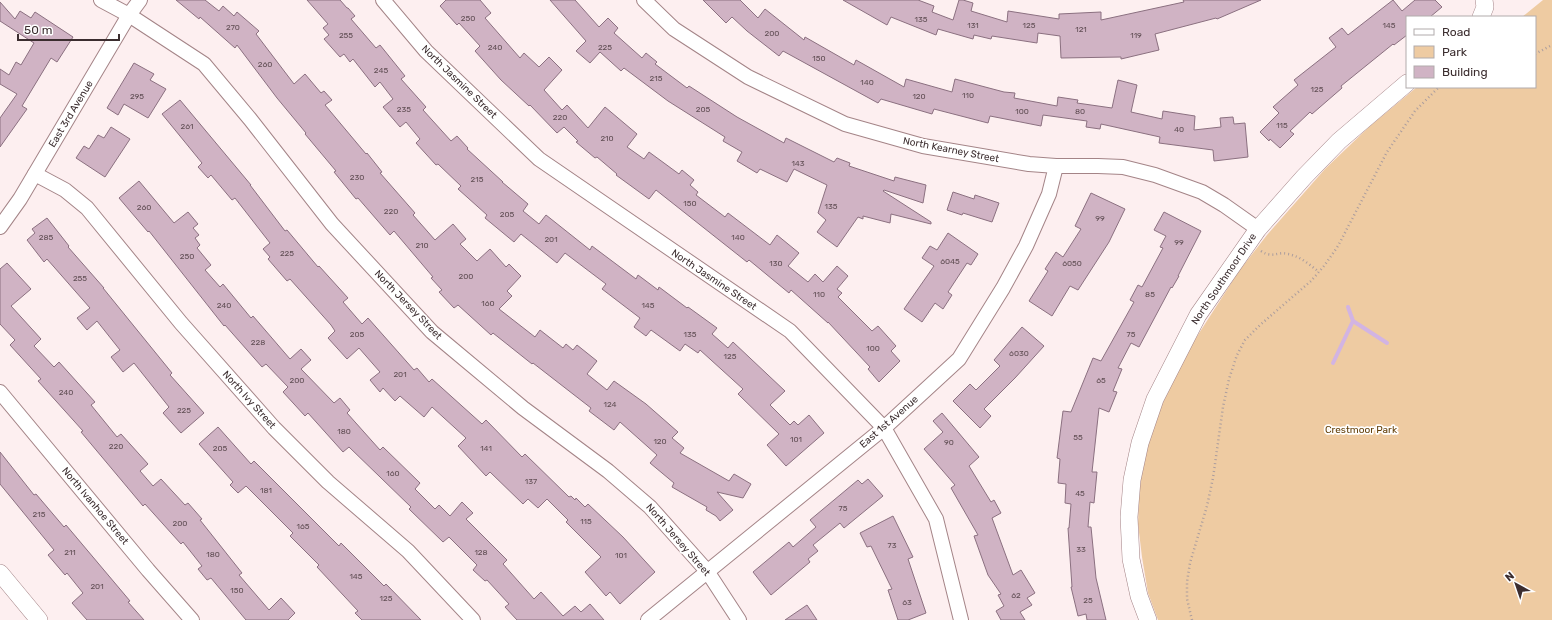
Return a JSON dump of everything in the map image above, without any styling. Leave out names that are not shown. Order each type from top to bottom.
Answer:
[{"type":"street","name":"North Jersey Street","points":[[101,0],[129,15],[204,64],[250,118],[332,224],[432,332],[523,408],[608,471],[650,507],[707,571],[740,620]]},
{"type":"street","name":"East 3rd Avenue","points":[[0,227],[20,199],[129,15],[140,0]]},
{"type":"street","name":"North Jasmine Street","points":[[384,0],[426,51],[539,159],[790,331],[884,428],[936,519],[961,620]]},
{"type":"street","name":"North Kearney Street","points":[[644,0],[674,29],[748,77],[845,124],[923,146],[1028,164],[1123,168],[1155,175],[1202,192],[1224,205],[1254,236]]},
{"type":"street","points":[[1482,16],[1486,7],[1484,0]]},
{"type":"street","name":"North Southmoor Drive","points":[[1148,620],[1139,596],[1131,559],[1130,517],[1132,480],[1140,443],[1155,399],[1198,315],[1254,236],[1304,177],[1339,141],[1406,84]]},
{"type":"street","name":"East 1st Avenue","points":[[648,620],[884,428],[960,359],[1003,288],[1026,246],[1049,194],[1056,166]]},
{"type":"street","name":"North Ivy Street","points":[[35,174],[65,190],[87,208],[181,323],[274,428],[328,482],[408,551],[473,620]]},
{"type":"street","name":"North Ivanhoe Street","points":[[0,392],[148,570],[192,620]]},
{"type":"street","points":[[0,573],[39,620]]},
{"type":"path","points":[[1536,52],[1552,45]]},
{"type":"path","points":[[1192,620],[1187,599],[1187,582],[1190,564],[1207,506],[1213,478],[1223,407],[1229,379],[1237,355],[1245,340],[1298,294],[1319,272],[1338,246],[1387,152],[1415,111],[1438,88]]},
{"type":"path","points":[[1254,236],[1268,255],[1284,253],[1291,254],[1300,258],[1319,272]]},
{"type":"green space","name":"Crestmoor Park","points":[[1543,0],[1552,0],[1552,620],[1158,620],[1148,593],[1142,557],[1138,524],[1139,490],[1145,452],[1157,415],[1194,341],[1239,271],[1267,235],[1325,169],[1370,126],[1416,88],[1536,88],[1536,16],[1523,16]]},
{"type":"building","points":[[176,0],[205,0],[219,11],[223,6],[234,16],[237,12],[259,31],[256,34],[294,84],[305,74],[321,93],[324,91],[332,100],[325,105],[366,154],[367,153],[382,172],[380,173],[415,213],[413,215],[435,240],[453,224],[466,239],[460,244],[477,261],[490,249],[506,267],[509,264],[521,276],[507,291],[512,296],[499,309],[535,337],[540,330],[563,348],[566,344],[573,350],[577,345],[597,361],[587,374],[607,390],[614,381],[646,404],[678,432],[672,438],[684,448],[680,453],[729,481],[734,474],[751,484],[743,498],[717,492],[733,510],[720,521],[716,516],[706,510],[707,507],[672,487],[674,483],[650,463],[657,455],[620,422],[614,430],[589,411],[591,408],[493,333],[491,335],[458,305],[454,308],[439,292],[442,290],[431,278],[433,277],[394,231],[390,235],[358,198],[356,199],[334,172],[336,171],[305,134],[306,133],[277,98],[237,45],[235,48],[200,17],[199,19]]},
{"type":"building","points":[[307,0],[340,0],[355,16],[351,19],[376,48],[380,45],[405,76],[401,79],[426,107],[423,110],[451,141],[457,136],[468,148],[467,149],[528,204],[523,211],[539,224],[546,215],[590,250],[592,246],[636,279],[638,275],[658,290],[659,287],[717,328],[712,334],[728,348],[733,342],[785,391],[770,405],[790,425],[794,421],[798,425],[809,415],[824,433],[786,466],[767,445],[779,434],[738,394],[743,389],[700,350],[698,353],[685,344],[680,351],[651,330],[646,336],[634,327],[640,318],[602,289],[606,284],[565,253],[557,263],[521,234],[514,242],[485,218],[487,215],[458,189],[461,186],[438,164],[436,165],[416,143],[420,139],[406,122],[400,127],[383,107],[393,99],[380,82],[375,87],[353,59],[350,62],[344,54],[340,57],[324,39],[329,35],[323,28],[328,24]]},
{"type":"building","points":[[446,0],[480,0],[491,13],[485,18],[520,58],[524,53],[539,67],[549,57],[562,70],[544,90],[562,110],[567,105],[588,128],[605,107],[637,134],[627,147],[644,159],[649,152],[679,174],[682,170],[694,180],[690,185],[698,192],[696,195],[725,217],[728,213],[770,245],[777,235],[799,253],[788,266],[808,282],[815,274],[823,282],[837,266],[848,276],[837,289],[842,293],[838,297],[872,331],[878,326],[896,346],[891,351],[900,361],[879,382],[868,369],[870,367],[828,322],[791,290],[789,293],[749,260],[747,262],[656,190],[649,199],[616,175],[617,174],[597,157],[595,158],[576,142],[578,141],[564,127],[557,133],[530,105],[529,106],[501,80],[475,51],[480,46],[459,23],[457,25],[440,6]]},
{"type":"building","points":[[550,0],[575,0],[599,27],[608,18],[618,28],[614,33],[642,58],[646,53],[657,62],[655,64],[687,88],[689,86],[737,117],[784,143],[786,138],[834,162],[837,158],[850,163],[849,166],[894,181],[895,177],[926,185],[923,203],[884,190],[883,191],[931,222],[931,224],[891,214],[890,223],[863,216],[863,219],[858,217],[837,247],[817,232],[826,220],[818,213],[827,185],[794,169],[787,182],[760,169],[757,173],[737,161],[742,152],[723,141],[725,137],[668,101],[624,68],[621,71],[600,52],[590,63],[576,51],[586,41]]},
{"type":"building","points":[[703,0],[740,0],[758,18],[765,9],[804,40],[805,37],[854,65],[856,60],[904,87],[906,79],[952,92],[955,79],[1004,92],[1015,93],[1014,98],[1057,106],[1058,97],[1078,100],[1077,103],[1112,108],[1118,80],[1137,85],[1131,112],[1162,119],[1163,111],[1195,116],[1194,130],[1221,127],[1220,118],[1233,117],[1234,124],[1245,123],[1248,157],[1214,161],[1213,150],[1159,143],[1160,137],[1101,124],[1100,129],[1086,127],[1087,121],[1043,115],[1041,126],[990,116],[988,123],[934,109],[932,114],[881,99],[878,103],[783,51],[779,56],[732,17],[726,23]]},
{"type":"building","points":[[843,0],[918,0],[934,6],[932,12],[953,20],[959,0],[963,0],[973,3],[971,11],[1007,22],[1008,11],[1059,19],[1059,14],[1101,12],[1101,20],[1184,2],[1183,0],[1261,0],[1217,19],[1216,18],[1155,34],[1159,50],[1121,59],[1121,57],[1061,58],[1060,36],[1038,33],[1037,43],[992,36],[991,39],[974,35],[973,39],[938,29],[936,35],[891,17],[887,25]]},
{"type":"building","points":[[1393,0],[1402,11],[1415,0],[1435,0],[1442,7],[1431,16],[1406,16],[1406,36],[1394,45],[1393,44],[1341,86],[1342,88],[1312,114],[1310,112],[1290,131],[1294,134],[1280,148],[1270,139],[1269,141],[1260,132],[1279,113],[1273,107],[1298,85],[1294,80],[1336,47],[1329,38],[1342,28],[1348,35]]},
{"type":"building","points":[[0,2],[15,19],[20,11],[31,18],[35,12],[73,37],[57,62],[51,58],[22,106],[27,109],[0,147],[0,118],[17,94],[0,84],[0,69],[9,75],[16,62],[21,65],[34,43],[0,21]]},
{"type":"building","points":[[134,63],[154,74],[150,80],[166,89],[148,118],[124,104],[118,115],[107,108]]},
{"type":"building","points":[[180,100],[251,185],[285,231],[287,230],[318,267],[319,266],[348,298],[343,302],[362,324],[368,318],[414,370],[417,368],[429,382],[432,379],[482,424],[486,420],[522,457],[525,454],[569,497],[571,496],[575,500],[576,498],[585,507],[588,504],[623,537],[655,572],[620,604],[610,592],[606,596],[585,572],[601,557],[566,522],[568,520],[547,499],[538,508],[528,499],[523,504],[490,472],[486,476],[458,446],[466,438],[432,407],[424,417],[400,396],[395,401],[383,388],[380,392],[370,380],[380,372],[359,348],[347,359],[328,338],[335,331],[331,325],[290,279],[287,281],[268,259],[270,257],[263,249],[270,243],[235,198],[232,200],[211,175],[208,178],[198,167],[202,163],[162,114]]},
{"type":"building","points":[[111,127],[130,139],[105,177],[76,158],[84,146],[89,149],[98,135],[104,138]]},
{"type":"building","points":[[139,181],[174,223],[188,212],[198,224],[193,228],[199,235],[195,238],[200,245],[197,248],[211,265],[205,270],[220,287],[223,284],[251,318],[253,316],[290,359],[301,349],[311,360],[301,369],[334,403],[340,398],[350,410],[347,413],[380,450],[383,447],[420,483],[415,489],[435,509],[439,505],[450,516],[462,502],[473,513],[466,519],[507,560],[503,564],[534,599],[541,592],[563,616],[575,606],[581,612],[590,604],[604,620],[517,620],[505,607],[509,604],[487,580],[485,581],[473,570],[477,565],[449,537],[443,542],[409,509],[411,507],[349,447],[343,452],[308,413],[305,416],[283,392],[288,387],[266,364],[262,367],[225,325],[224,326],[149,231],[148,232],[119,198]]},
{"type":"building","points":[[953,192],[974,199],[975,195],[999,203],[992,222],[963,213],[962,215],[947,210]]},
{"type":"building","points":[[1091,193],[1125,209],[1109,242],[1078,290],[1070,286],[1052,316],[1029,301],[1048,271],[1045,269],[1056,252],[1063,257],[1081,229],[1075,226]]},
{"type":"building","points":[[1164,212],[1201,231],[1179,276],[1172,288],[1171,287],[1139,347],[1131,343],[1118,368],[1122,369],[1113,391],[1117,392],[1109,412],[1099,408],[1092,472],[1097,472],[1094,503],[1090,502],[1088,527],[1091,527],[1096,578],[1106,620],[1087,620],[1086,614],[1078,616],[1071,587],[1068,528],[1071,504],[1065,503],[1066,484],[1058,483],[1060,459],[1057,458],[1063,411],[1071,412],[1093,358],[1101,361],[1134,302],[1130,300],[1138,285],[1142,287],[1163,248],[1160,247],[1166,236],[1154,230]]},
{"type":"building","points":[[47,218],[69,246],[68,247],[104,288],[172,373],[170,375],[204,413],[181,433],[163,413],[169,407],[134,363],[123,372],[111,357],[120,350],[97,321],[87,330],[77,318],[90,308],[47,259],[44,262],[27,240],[35,233],[32,229]]},
{"type":"building","points":[[948,233],[978,254],[971,265],[967,263],[948,292],[952,295],[943,309],[935,303],[922,322],[904,309],[934,266],[922,258],[930,246],[937,250]]},
{"type":"building","points":[[7,263],[31,289],[11,306],[41,339],[34,346],[54,367],[59,362],[95,402],[91,405],[117,437],[121,434],[148,464],[140,471],[153,486],[161,479],[185,505],[188,503],[202,519],[200,520],[242,573],[239,575],[269,610],[281,598],[295,613],[288,620],[246,620],[211,578],[207,580],[198,569],[202,566],[183,542],[181,544],[145,504],[143,506],[81,432],[83,431],[38,381],[41,379],[10,345],[15,340],[0,324],[0,269]]},
{"type":"building","points":[[1022,327],[1044,346],[984,409],[991,416],[980,428],[953,401],[970,384],[976,390],[1000,366],[994,360]]},
{"type":"building","points":[[942,413],[979,457],[969,466],[991,502],[994,500],[1001,513],[992,518],[1013,575],[1021,570],[1035,593],[1027,598],[1032,605],[1020,612],[1025,620],[1001,620],[996,611],[1004,606],[998,595],[1001,594],[988,575],[974,536],[978,535],[951,488],[955,485],[924,449],[943,432],[933,421]]},
{"type":"building","points":[[218,427],[251,464],[254,461],[339,546],[341,543],[384,586],[386,584],[421,620],[362,620],[355,613],[358,611],[317,567],[319,565],[290,536],[293,533],[246,486],[238,493],[230,485],[233,482],[199,444]]},
{"type":"building","points":[[0,452],[34,495],[36,494],[64,527],[66,525],[130,601],[128,602],[144,620],[87,620],[72,603],[83,593],[67,573],[65,575],[48,555],[54,550],[0,484]]},
{"type":"building","points":[[868,479],[883,496],[844,528],[840,523],[813,545],[818,551],[808,559],[810,562],[771,595],[753,572],[789,542],[793,547],[816,527],[810,520],[858,480],[862,484]]},
{"type":"building","points":[[893,516],[913,557],[908,559],[926,613],[908,620],[898,620],[888,590],[892,589],[871,546],[867,547],[860,533]]},
{"type":"building","points":[[807,605],[817,620],[785,620]]},
{"type":"waterway","points":[[1348,307],[1353,321],[1387,343]]},
{"type":"waterway","points":[[1333,363],[1353,321]]}]
